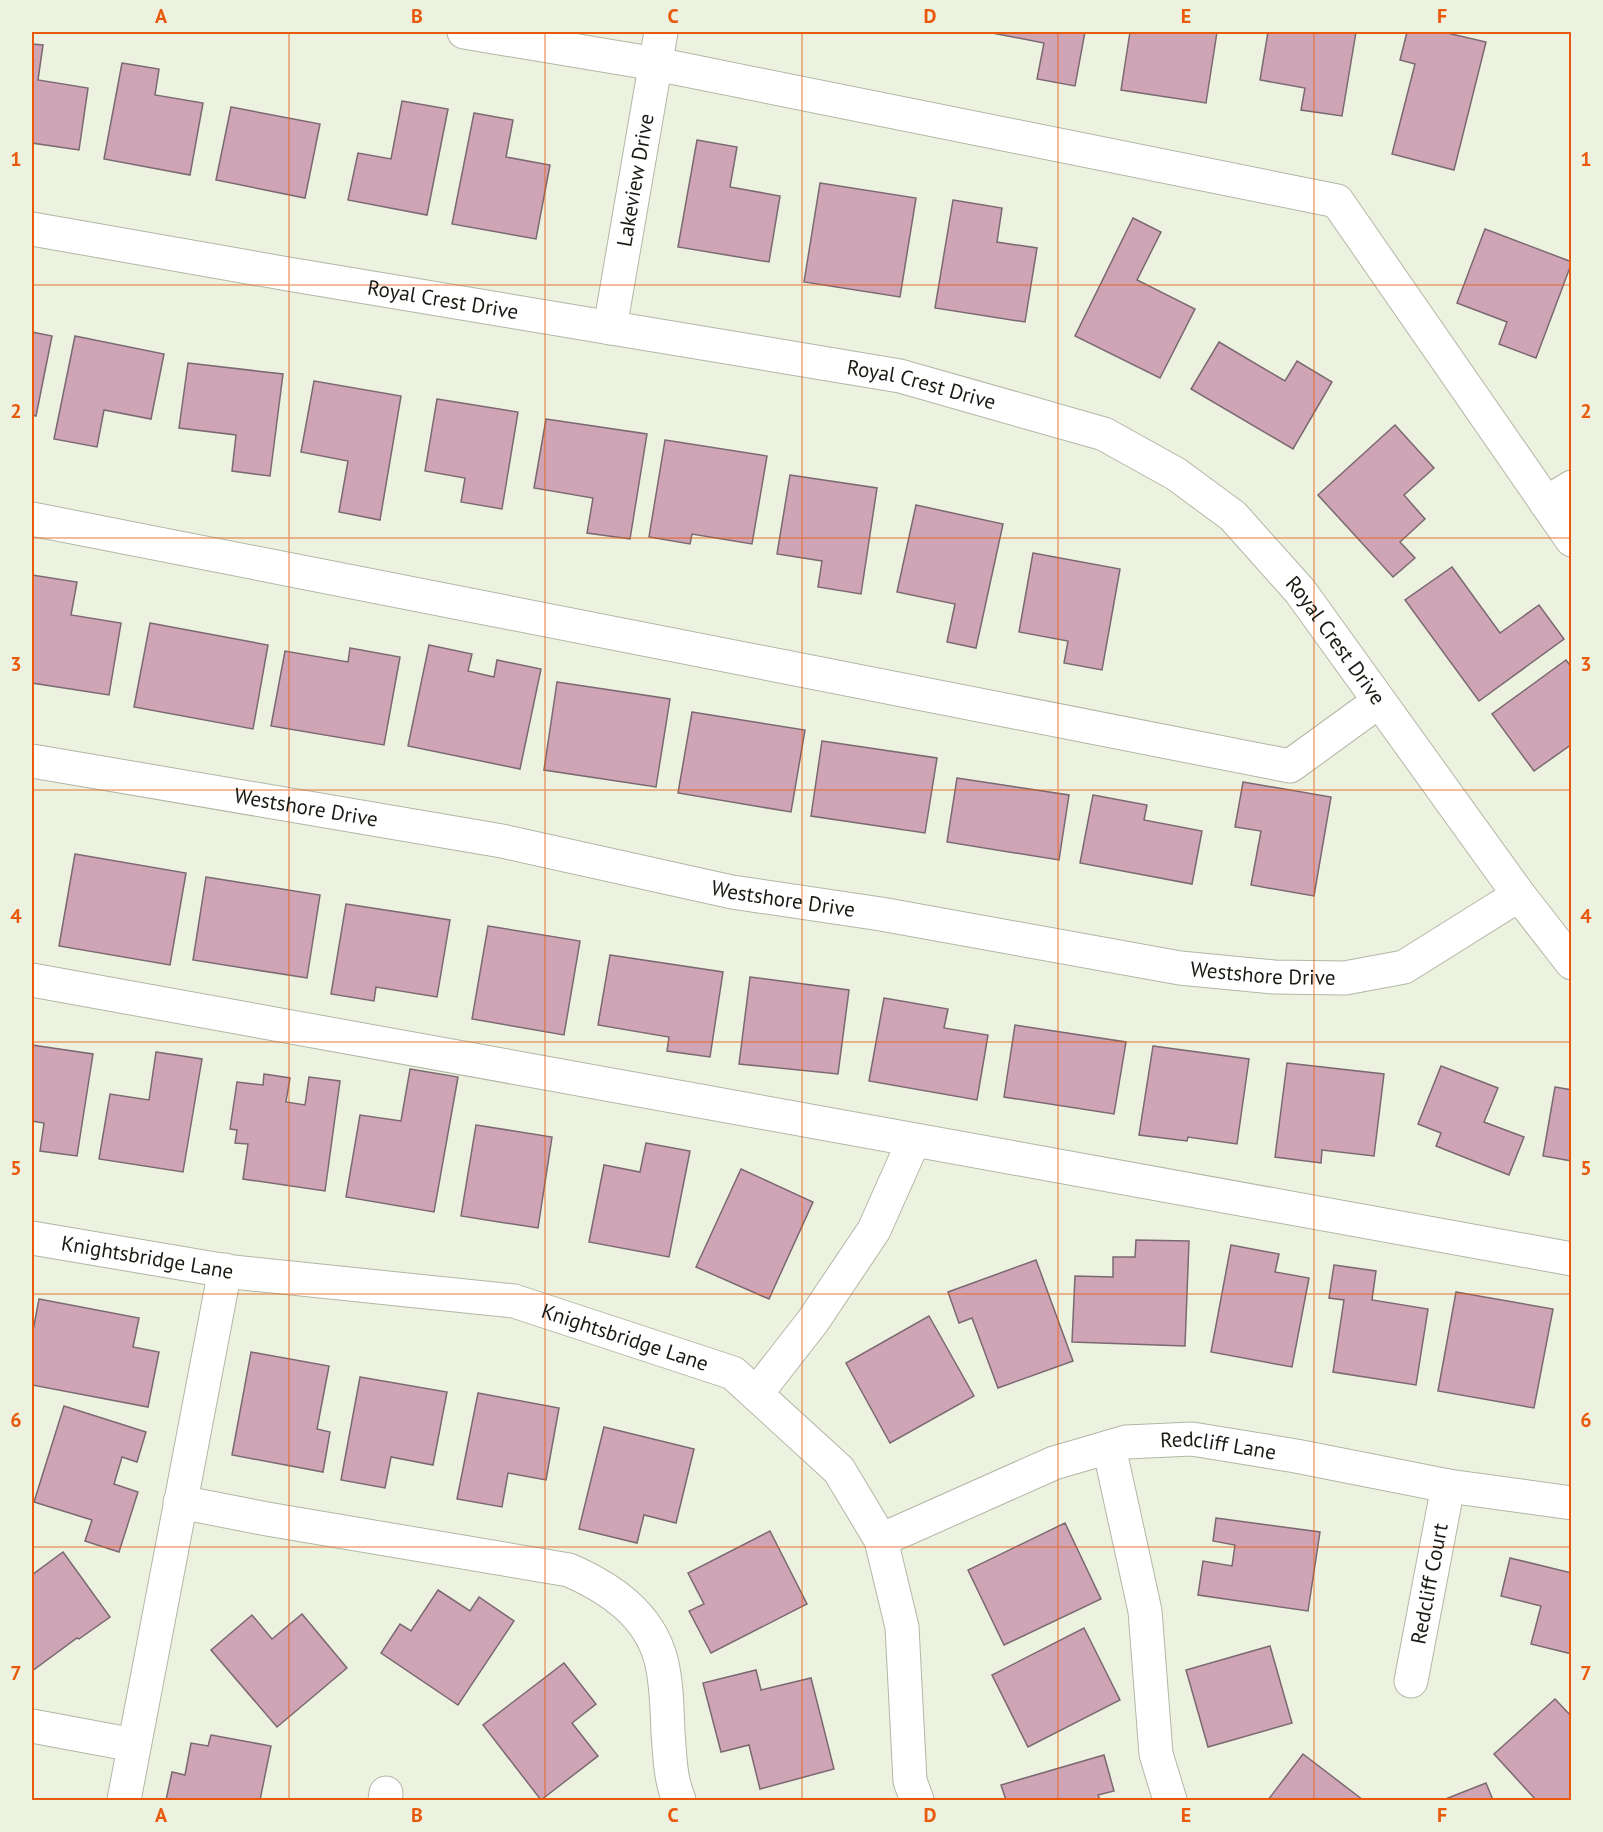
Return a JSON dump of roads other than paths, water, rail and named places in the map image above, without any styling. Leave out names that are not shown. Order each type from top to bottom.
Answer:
[{"type":"street","points":[[464,32],[656,64],[1337,201],[1559,495],[1572,540]]},
{"type":"street","name":"Lakeview Drive","points":[[610,328],[662,32]]},
{"type":"street","name":"Royal Crest Drive","points":[[32,229],[900,376],[1104,434],[1176,474],[1233,516],[1300,591],[1378,702],[1572,963]]},
{"type":"street","points":[[32,519],[1290,766],[1378,702]]},
{"type":"street","name":"Westshore Drive","points":[[32,760],[502,841],[732,892],[881,914],[1180,968],[1216,972],[1274,977],[1345,978],[1404,967],[1520,895]]},
{"type":"street","points":[[32,980],[1572,1259]]},
{"type":"street","points":[[756,1394],[813,1321],[874,1230],[914,1140]]},
{"type":"street","name":"Knightsbridge Lane","points":[[32,1238],[225,1270],[513,1301],[733,1373],[839,1470],[881,1540],[902,1627],[910,1781],[916,1800]]},
{"type":"street","points":[[124,1800],[225,1270]]},
{"type":"street","name":"Redcliff Lane","points":[[881,1540],[1054,1463],[1126,1442],[1192,1439],[1296,1456],[1448,1486],[1572,1503]]},
{"type":"street","points":[[1108,1447],[1145,1611],[1156,1754],[1170,1800]]},
{"type":"street","name":"Redcliff Court","points":[[1411,1681],[1448,1486]]},
{"type":"street","points":[[180,1502],[569,1570],[616,1594],[652,1636],[661,1660],[666,1695],[671,1772],[679,1800]]},
{"type":"street","points":[[32,1726],[134,1744]]}]
